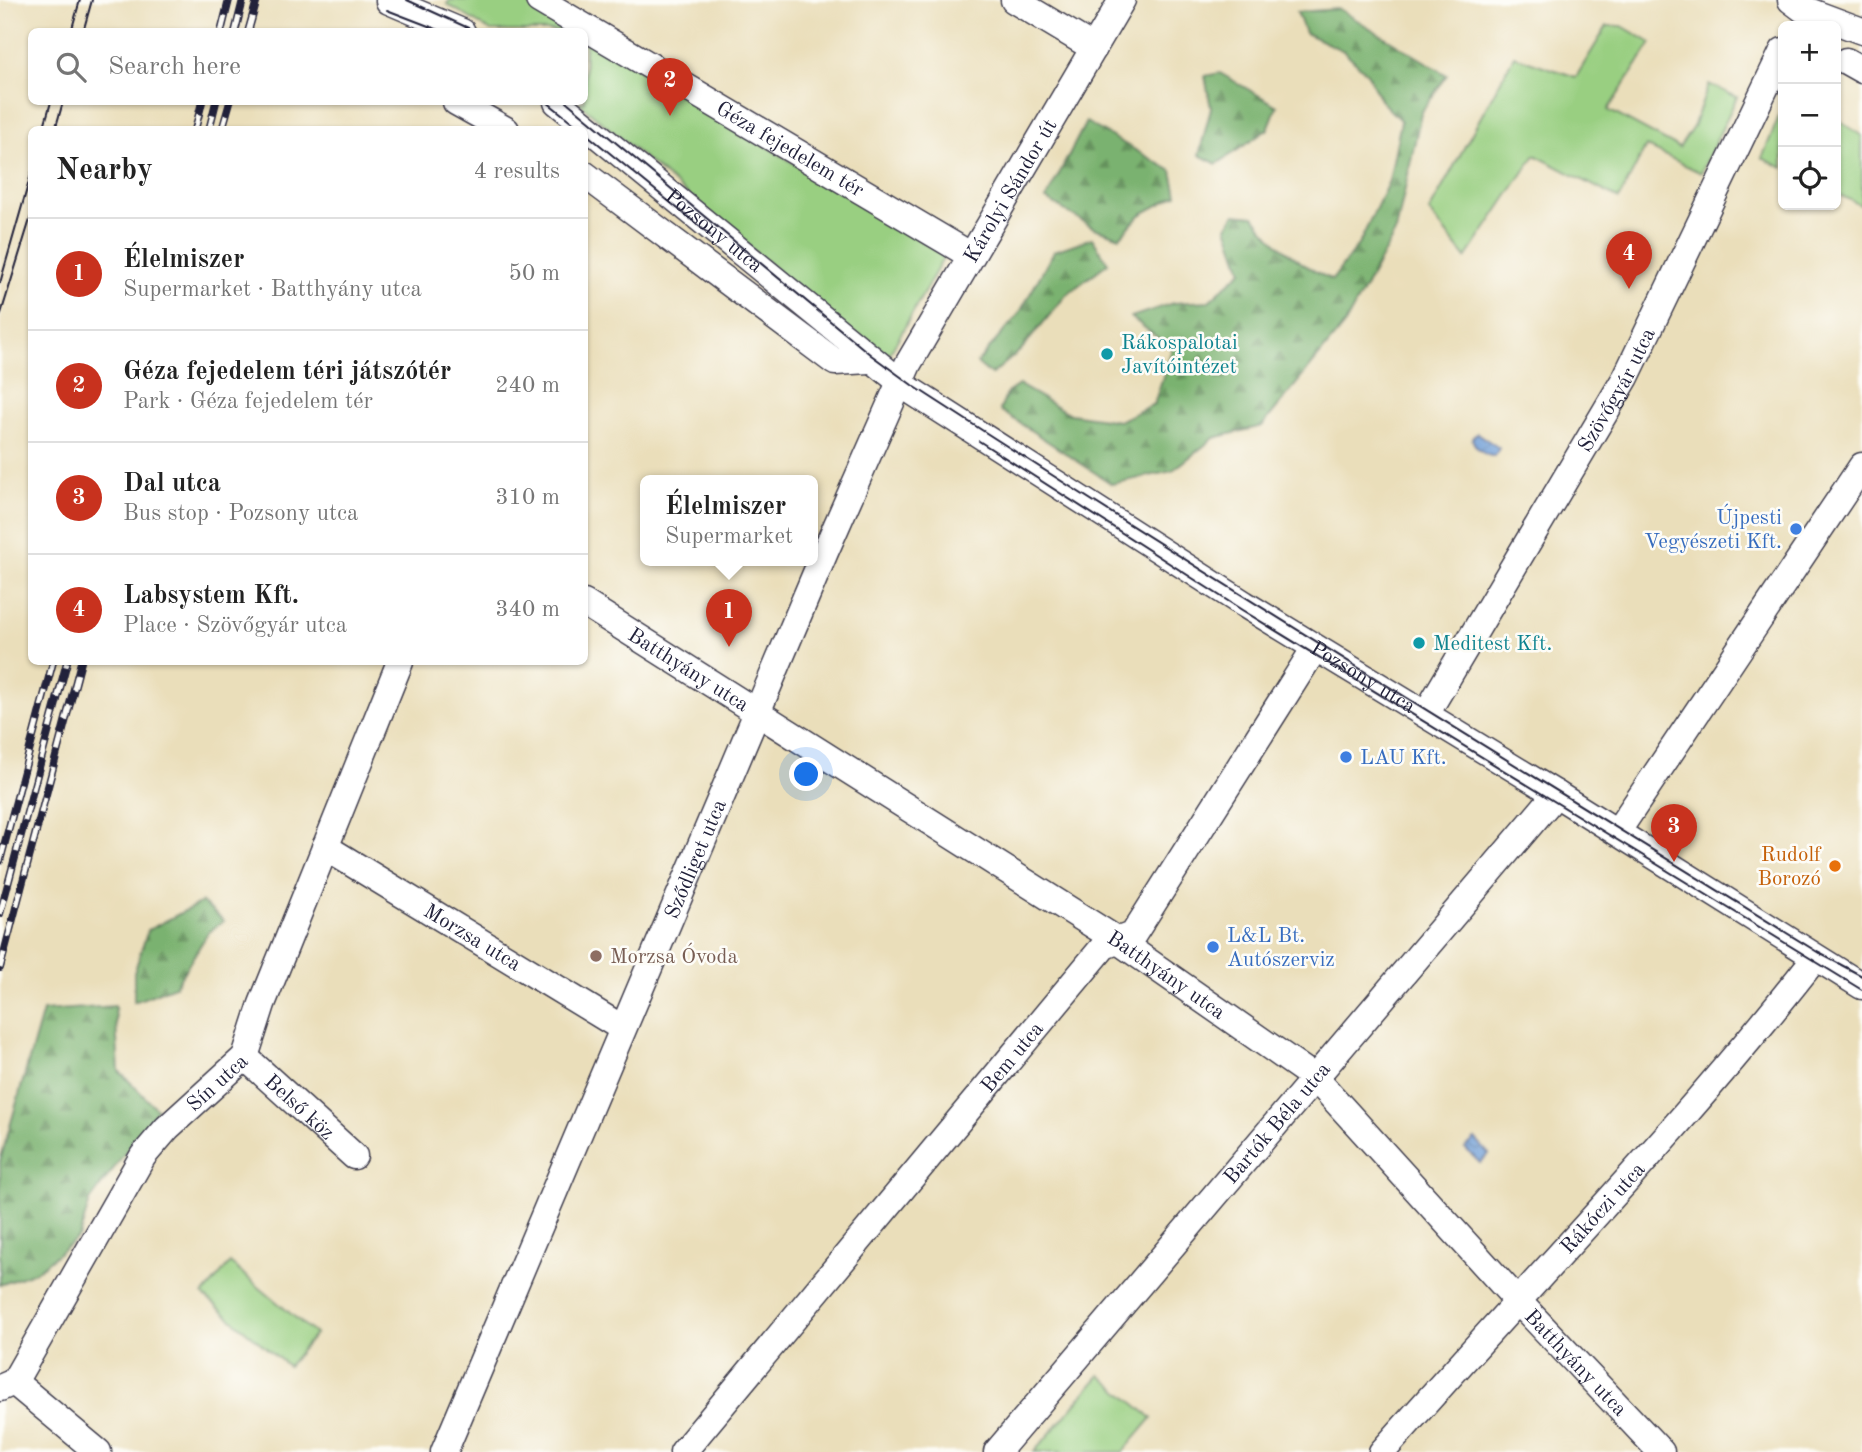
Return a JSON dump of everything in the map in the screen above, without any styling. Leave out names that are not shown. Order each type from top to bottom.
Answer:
[{"type":"street","name":"Géza fejedelem tér","points":[[539,0],[586,28]]},
{"type":"street","points":[[1014,0],[1094,48]]},
{"type":"street","name":"Károlyi Sándor út","points":[[900,383],[970,255],[1122,0]]},
{"type":"street","points":[[389,1],[453,28]]},
{"type":"street","points":[[1796,12],[1862,31]]},
{"type":"street","name":"Géza fejedelem tér","points":[[588,29],[970,255]]},
{"type":"street","name":"Szövőgyár utca","points":[[1426,715],[1626,377],[1778,61]]},
{"type":"street","points":[[461,105],[499,126]]},
{"type":"street","name":"Pozsony utca","points":[[560,105],[585,126]]},
{"type":"street","name":"Pozsony utca","points":[[588,128],[900,383],[1315,648],[1556,794],[1815,958],[1856,980]]},
{"type":"street","name":"Pozsony utca","points":[[588,185],[835,362],[869,360]]},
{"type":"street","name":"Sződliget utca","points":[[444,1452],[622,1028],[900,383]]},
{"type":"street","points":[[1617,832],[1862,466]]},
{"type":"street","name":"Batthyány utca","points":[[588,606],[1117,940],[1315,1078],[1516,1299],[1661,1452]]},
{"type":"street","name":"Bem utca","points":[[683,1452],[1104,946],[1133,935],[1315,648]]},
{"type":"street","name":"Sín utca","points":[[7,1385],[142,1156],[167,1128],[245,1057],[262,1004],[399,665]]},
{"type":"street","name":"Bartók Béla utca","points":[[997,1452],[1556,794]]},
{"type":"street","name":"Morzsa utca","points":[[325,847],[622,1028]]},
{"type":"street","name":"Rákóczi utca","points":[[1382,1452],[1516,1299],[1661,1144],[1815,958]]},
{"type":"street","name":"Belső köz","points":[[245,1057],[354,1156]]},
{"type":"street","points":[[7,1385],[98,1452]]},
{"type":"green space","points":[[450,0],[526,0],[572,28],[486,28],[447,4]]},
{"type":"green space","points":[[1339,9],[1447,75],[1421,113],[1396,231],[1345,324],[1262,426],[1214,438],[1172,471],[1112,484],[1000,410],[1007,393],[1019,385],[1070,414],[1119,421],[1154,404],[1172,349],[1131,317],[1173,303],[1209,301],[1242,271],[1227,227],[1235,214],[1254,216],[1288,253],[1332,280],[1360,242],[1389,181],[1401,121],[1380,100],[1368,74],[1344,51],[1305,33],[1297,12]]},
{"type":"green space","points":[[1607,26],[1622,26],[1651,43],[1608,110],[1679,148],[1693,127],[1709,84],[1737,97],[1701,173],[1646,146],[1619,199],[1535,155],[1466,258],[1429,212],[1514,56],[1576,77]]},
{"type":"green space","points":[[588,38],[945,255],[889,355],[858,339],[582,105],[588,105]]},
{"type":"green space","points":[[1220,73],[1277,106],[1268,129],[1217,164],[1199,155],[1211,108],[1205,76]]},
{"type":"green space","points":[[1778,119],[1778,166],[1762,158]]},
{"type":"green space","points":[[1841,121],[1862,136],[1862,206],[1841,196]]},
{"type":"green space","points":[[1086,122],[1172,171],[1177,195],[1140,215],[1120,237],[1094,228],[1046,199]]},
{"type":"green space","points":[[1092,238],[1108,263],[1066,295],[1021,350],[991,375],[977,363],[1019,314],[1054,251]]},
{"type":"green space","points":[[202,902],[224,921],[208,933],[175,986],[134,1002],[134,973],[148,930]]},
{"type":"green space","points":[[115,1006],[119,1071],[157,1109],[90,1201],[79,1237],[35,1272],[0,1285],[0,1161],[43,1011]]},
{"type":"green space","points":[[230,1263],[315,1334],[288,1366],[203,1295]]},
{"type":"green space","points":[[1100,1375],[1152,1418],[1123,1452],[1034,1452]]},
{"type":"water","points":[[1477,433],[1499,448],[1495,456],[1480,451],[1475,445],[1472,438]]},
{"type":"water","points":[[1475,1139],[1489,1154],[1480,1163],[1465,1148]]},
{"type":"tram line","points":[[72,28],[80,0]]},
{"type":"tram line","points":[[84,28],[92,0]]},
{"type":"tram line","points":[[407,0],[468,28]]},
{"type":"tram line","points":[[387,10],[434,28]]},
{"type":"tram line","points":[[44,126],[50,105]]},
{"type":"tram line","points":[[56,126],[62,105]]},
{"type":"tram line","points":[[551,105],[577,126]]},
{"type":"tram line","points":[[571,105],[871,355],[912,385],[1364,671],[1819,953],[1862,976]]},
{"type":"tram line","points":[[588,135],[710,235]]},
{"type":"tram line","points":[[0,283],[28,185]]},
{"type":"tram line","points":[[0,317],[28,226]]},
{"type":"tram line","points":[[979,441],[1242,610],[1862,990]]},
{"type":"railway","points":[[222,28],[229,0]]},
{"type":"railway","points":[[236,28],[243,0]]},
{"type":"railway","points":[[249,28],[257,0]]},
{"type":"railway","points":[[196,126],[201,105]]},
{"type":"railway","points":[[210,126],[215,105]]},
{"type":"railway","points":[[223,126],[229,105]]},
{"type":"railway","points":[[0,861],[52,665]]},
{"type":"railway","points":[[0,914],[66,665]]},
{"type":"railway","points":[[0,968],[80,665]]},
{"type":"place","name":"Géza fejedelem téri játszótér","points":[[670,116]]},
{"type":"place","name":"Labsystem Kft.","points":[[1629,289]]},
{"type":"place","name":"Rákospalotai Javítóintézet","points":[[1107,354]]},
{"type":"place","name":"Újpesti Vegyészeti Kft.","points":[[1796,529]]},
{"type":"place","name":"Meditest Kft.","points":[[1419,643]]},
{"type":"place","name":"Élelmiszer","points":[[729,647]]},
{"type":"place","name":"LAU Kft.","points":[[1346,757]]},
{"type":"place","name":"Dal utca","points":[[1674,862]]},
{"type":"place","name":"Rudolf Borozó","points":[[1835,866]]},
{"type":"place","name":"L&L Bt. Autószerviz","points":[[1213,947]]},
{"type":"place","name":"Morzsa Óvoda","points":[[596,956]]}]
